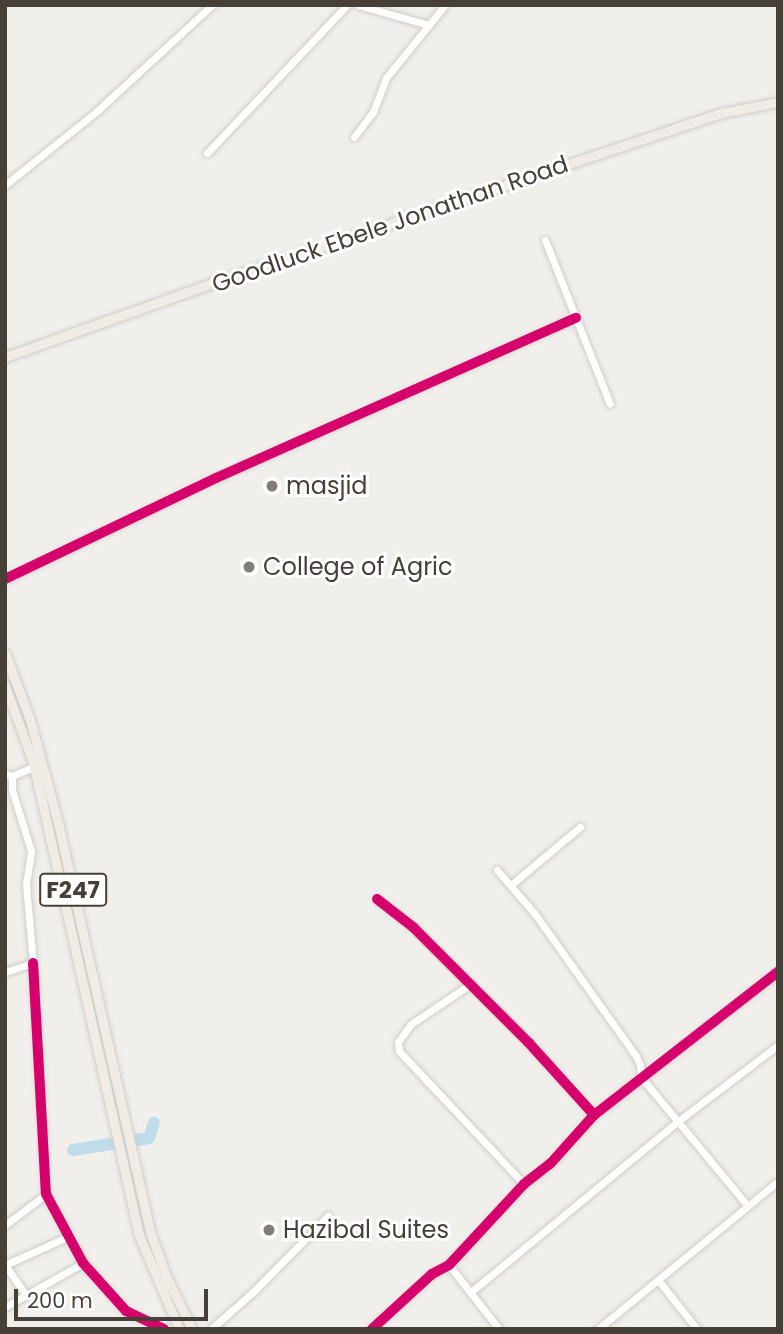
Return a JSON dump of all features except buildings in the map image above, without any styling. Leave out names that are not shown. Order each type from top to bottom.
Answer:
[{"type":"main road","name":"Goodluck Ebele Jonathan Road","points":[[5,357],[216,282],[721,113],[778,102]]},
{"type":"main road","name":"F247","points":[[5,653],[30,720],[58,822],[121,1132],[119,1151],[144,1251],[179,1329]]},
{"type":"main road","name":"F247","points":[[5,686],[33,767],[121,1132],[130,1150],[155,1247],[192,1329]]},
{"type":"street","points":[[5,185],[97,111],[212,5]]},
{"type":"street","points":[[207,153],[347,5]]},
{"type":"street","points":[[358,5],[429,25]]},
{"type":"street","points":[[354,137],[373,112],[386,78],[445,5]]},
{"type":"street","points":[[545,240],[610,404]]},
{"type":"street","points":[[5,579],[216,478],[576,318]]},
{"type":"street","points":[[33,767],[9,775],[31,850],[26,884],[46,1194],[83,1264],[126,1311],[162,1329]]},
{"type":"street","points":[[5,798],[12,790]]},
{"type":"street","points":[[512,884],[580,827]]},
{"type":"street","points":[[497,870],[512,884],[636,1056],[641,1077],[747,1205]]},
{"type":"street","points":[[377,899],[413,927],[529,1043],[594,1115]]},
{"type":"street","points":[[5,972],[33,963]]},
{"type":"street","points":[[372,1329],[432,1274],[449,1265],[524,1184],[550,1164],[594,1115],[778,972]]},
{"type":"street","points":[[470,985],[411,1024],[398,1042],[398,1051],[524,1184]]},
{"type":"street","points":[[472,1291],[677,1122],[778,1045]]},
{"type":"street","points":[[598,1329],[778,1181]]},
{"type":"street","points":[[5,1225],[46,1194]]},
{"type":"street","points":[[211,1329],[253,1292],[328,1216]]},
{"type":"street","points":[[24,1294],[5,1265],[69,1236]]},
{"type":"street","points":[[5,1307],[24,1294],[83,1264]]},
{"type":"street","points":[[449,1265],[472,1291],[499,1329]]},
{"type":"street","points":[[658,1280],[697,1329]]},
{"type":"waterway","points":[[73,1150],[149,1138],[154,1123]]},
{"type":"cycle path","points":[[5,579],[216,478],[576,318]]},
{"type":"cycle path","points":[[377,899],[413,927],[529,1043],[594,1115]]},
{"type":"cycle path","points":[[33,963],[46,1194],[83,1263],[126,1311],[164,1329]]},
{"type":"cycle path","points":[[372,1329],[432,1274],[449,1265],[524,1184],[550,1164],[594,1115],[778,972]]},
{"type":"place","name":"masjid","points":[[272,486]]},
{"type":"place","name":"College of Agric","points":[[249,567]]},
{"type":"place","name":"Hazibal Suites","points":[[269,1230]]}]
